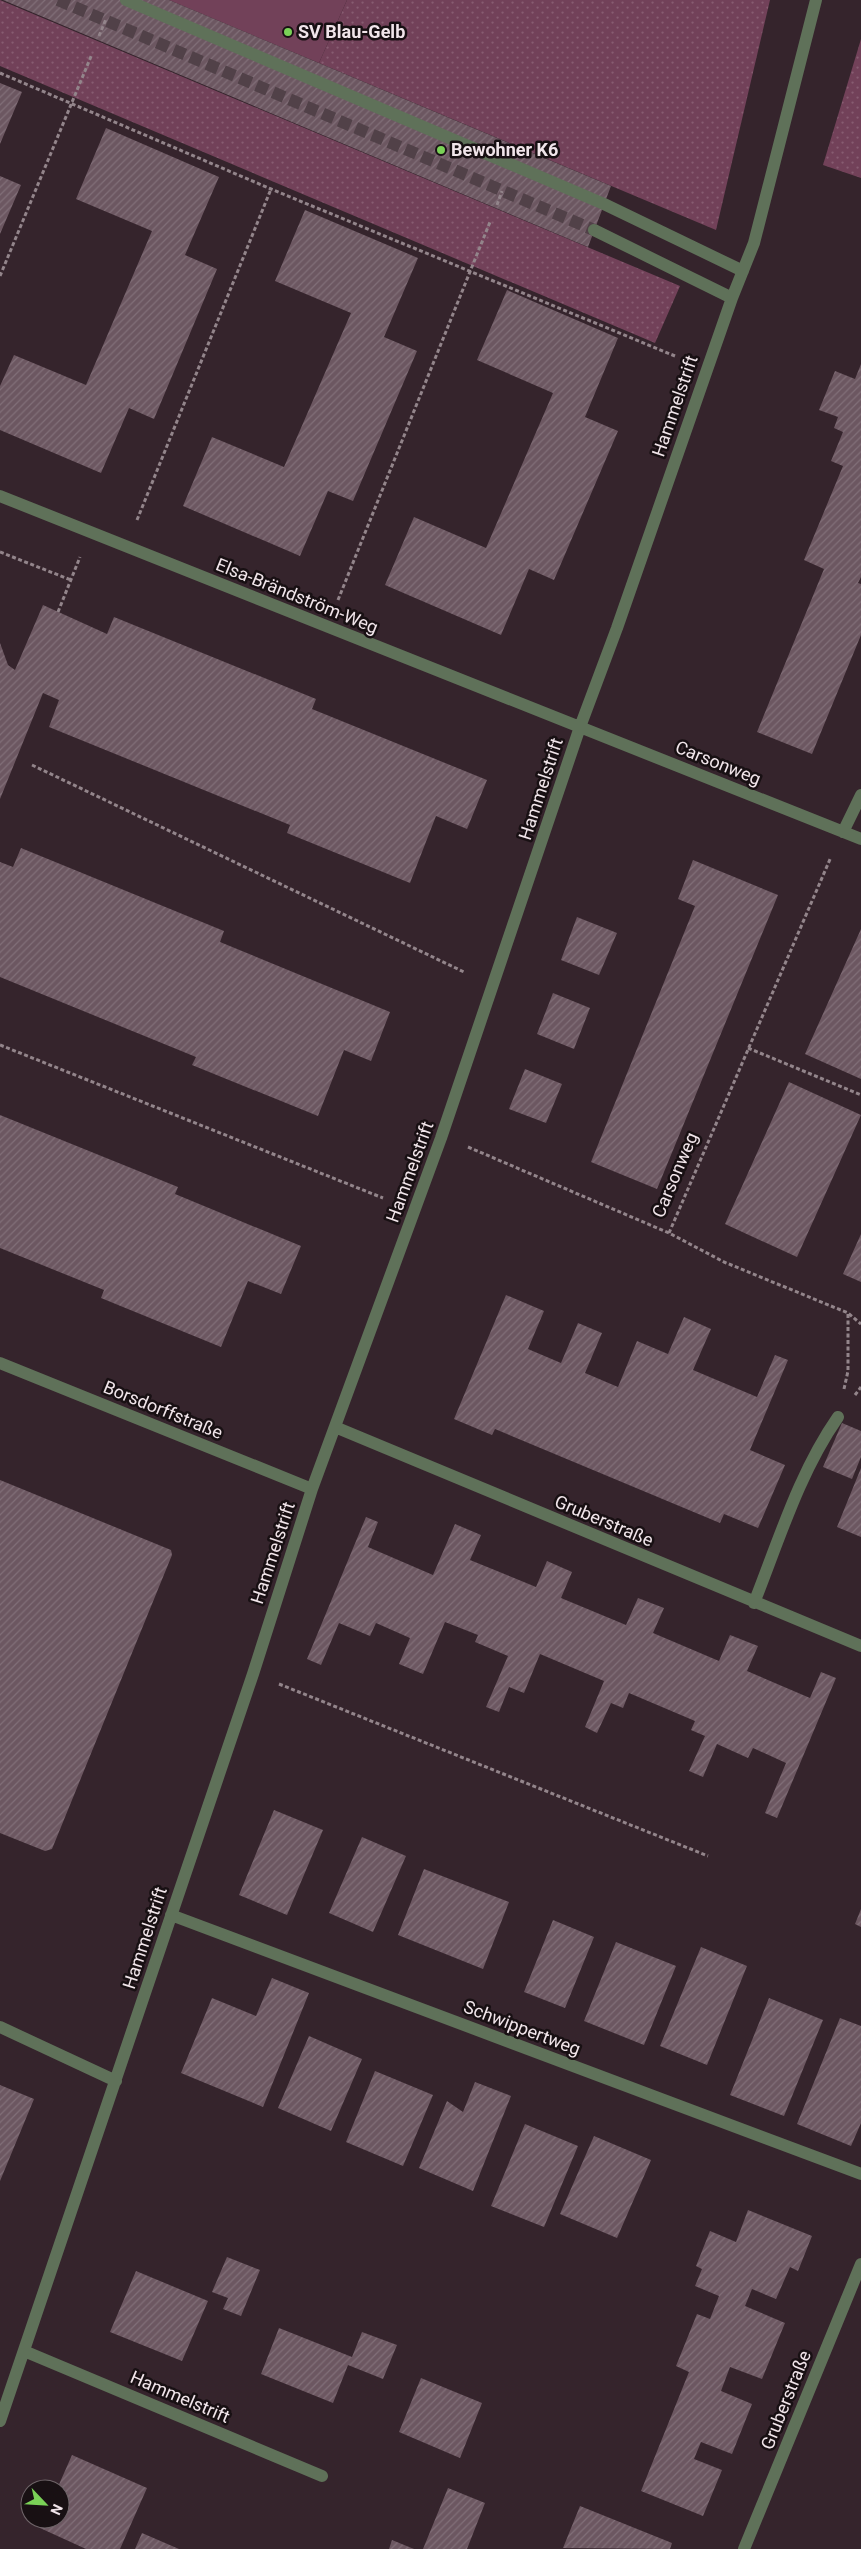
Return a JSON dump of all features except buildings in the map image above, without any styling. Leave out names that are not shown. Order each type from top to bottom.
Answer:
[{"type":"street","points":[[126,0],[604,204],[743,271]]},
{"type":"street","name":"Hammelstrift","points":[[0,2420],[253,1674],[312,1489],[441,1138],[580,727],[617,628],[756,234],[816,0]]},
{"type":"street","points":[[594,230],[732,298]]},
{"type":"street","name":"Elsa-Brändström-Weg","points":[[0,496],[126,545],[327,628],[580,727]]},
{"type":"street","name":"Carsonweg","points":[[580,727],[861,839]]},
{"type":"street","points":[[843,832],[861,795]]},
{"type":"street","name":"Borsdorffstraße","points":[[0,1363],[312,1489]]},
{"type":"street","points":[[754,1603],[804,1478],[822,1441],[838,1417]]},
{"type":"street","name":"Gruberstraße","points":[[335,1427],[861,1646]]},
{"type":"street","name":"Schwippertweg","points":[[171,1915],[861,2174]]},
{"type":"street","points":[[0,2027],[116,2081]]},
{"type":"street","name":"Gruberstraße","points":[[744,2549],[861,2264]]},
{"type":"street","name":"Hammelstrift","points":[[24,2351],[322,2476]]},
{"type":"path","points":[[0,276],[92,54]]},
{"type":"path","points":[[0,74],[271,189],[675,356]]},
{"type":"path","points":[[126,545],[271,189]]},
{"type":"path","points":[[327,628],[490,222]]},
{"type":"path","points":[[58,612],[90,531]]},
{"type":"path","points":[[0,552],[71,580]]},
{"type":"path","points":[[32,765],[464,972]]},
{"type":"path","name":"Carsonweg","points":[[669,1233],[817,885],[843,832]]},
{"type":"path","points":[[0,1045],[383,1198]]},
{"type":"path","points":[[748,1048],[861,1095]]},
{"type":"path","points":[[441,1138],[478,1151],[669,1233],[724,1262],[848,1313],[861,1324]]},
{"type":"path","points":[[838,1417],[848,1371],[848,1313]]},
{"type":"path","points":[[253,1674],[708,1856]]},
{"type":"shaded area","points":[[0,0],[680,286],[655,343],[0,66]]},
{"type":"shaded area","name":"SV Blau-Gelb","points":[[169,0],[347,0],[319,63]]},
{"type":"shaded area","points":[[347,0],[770,0],[716,230],[319,63]]},
{"type":"shaded area","points":[[861,39],[861,178],[823,165]]},
{"type":"tunnel","points":[[58,0],[594,230]]},
{"type":"place","name":"SV Blau-Gelb","points":[[288,32]]},
{"type":"place","name":"Bewohner K6","points":[[441,150]]}]
